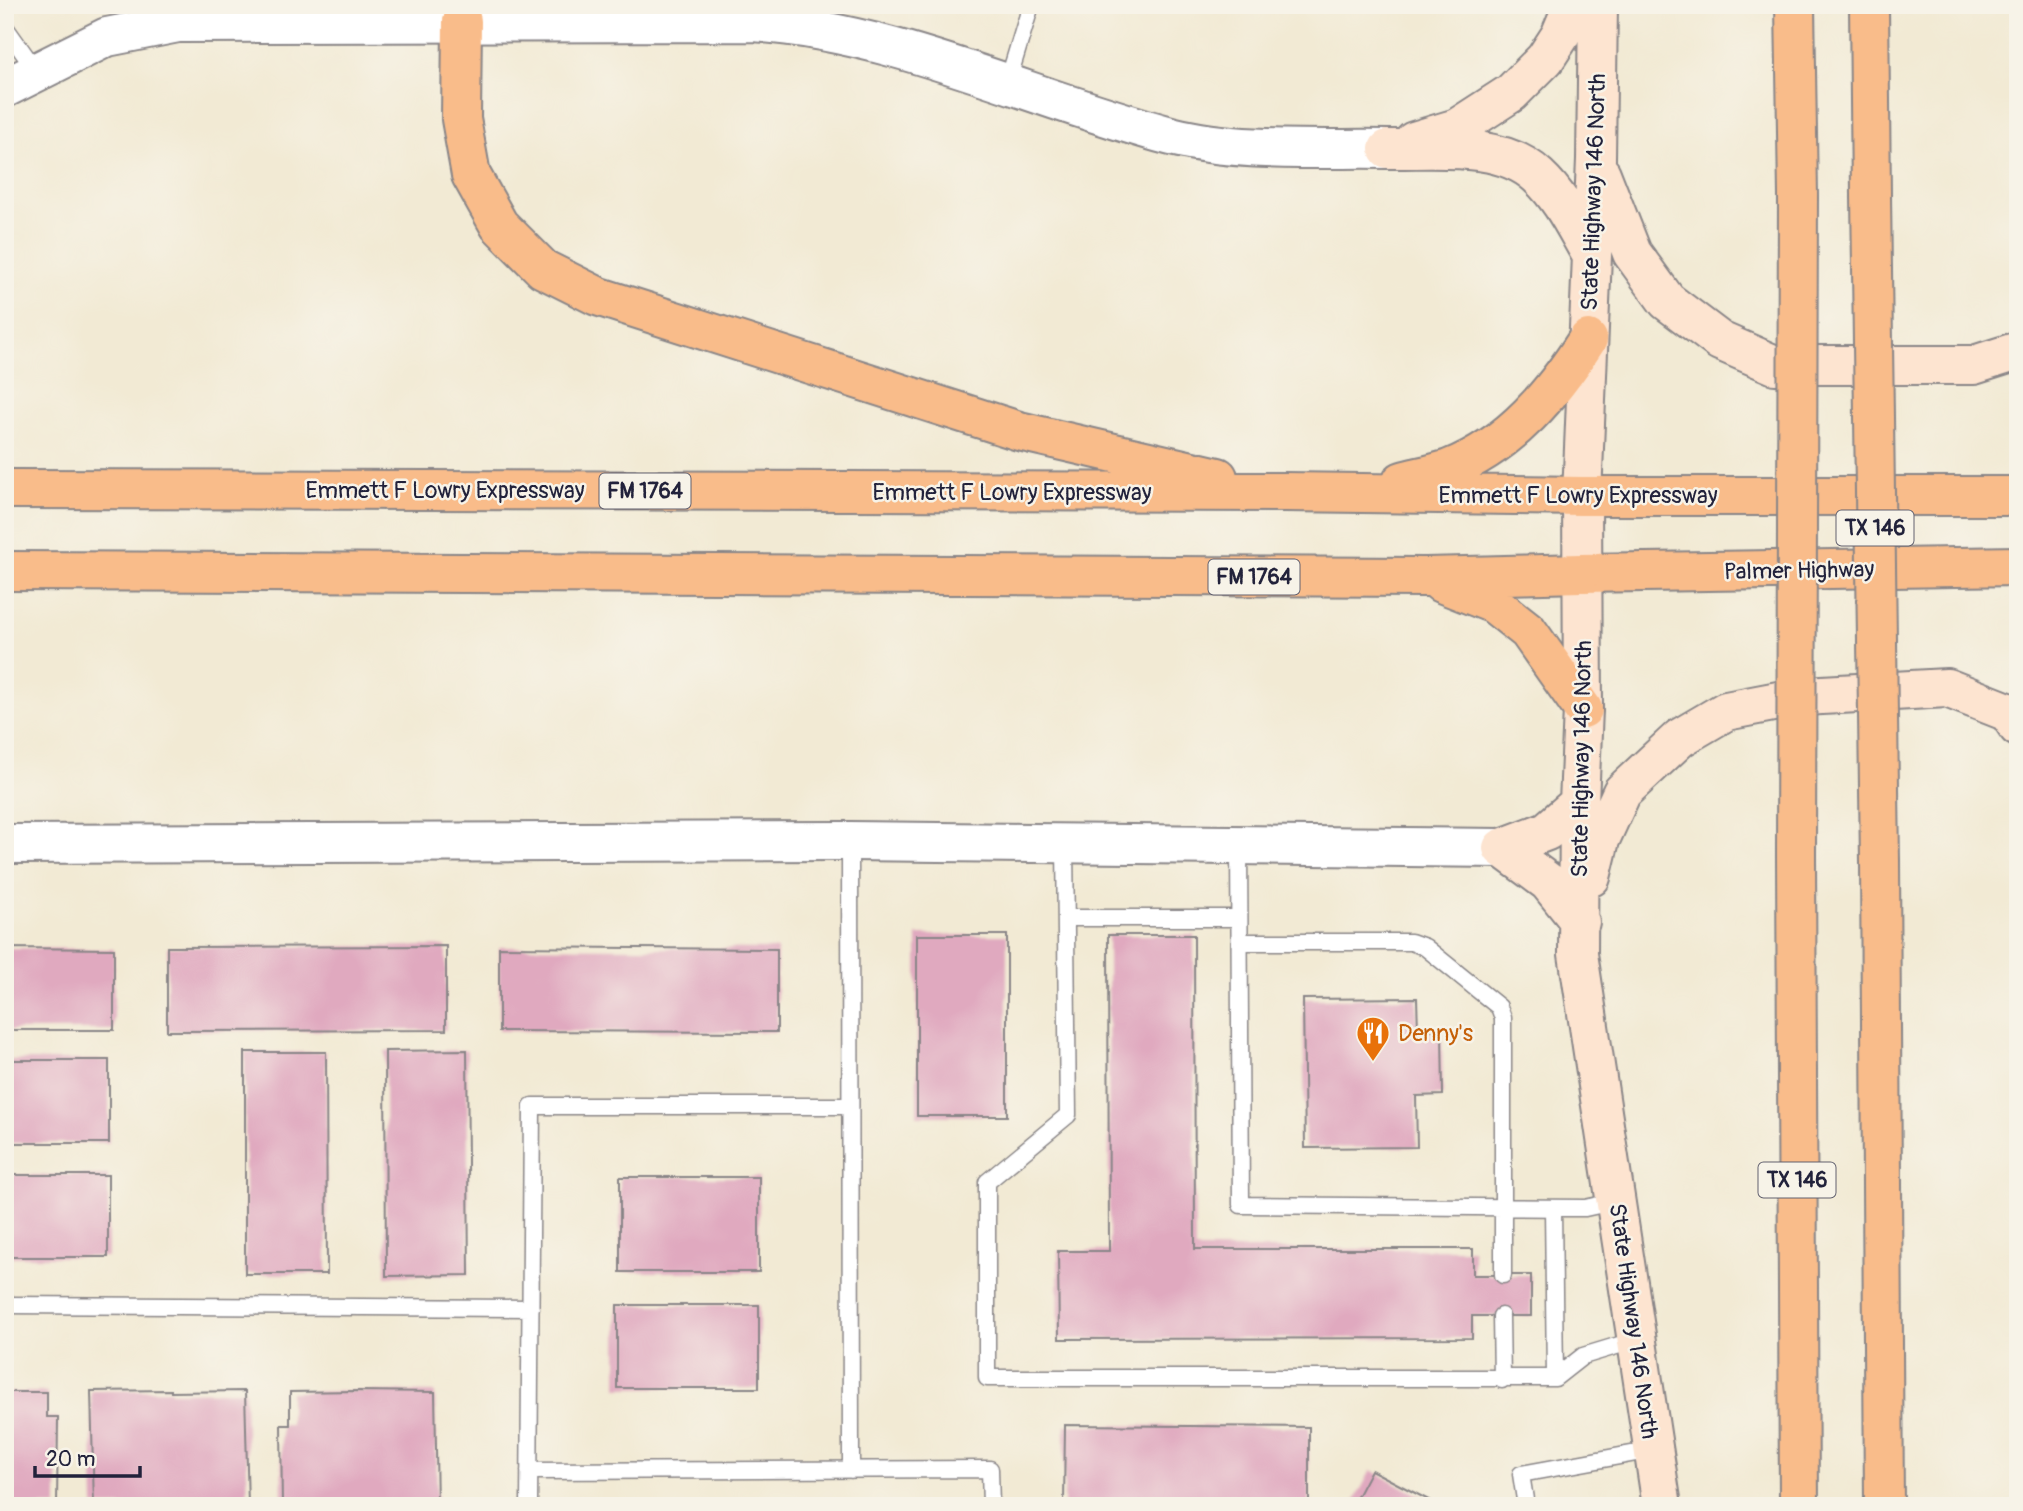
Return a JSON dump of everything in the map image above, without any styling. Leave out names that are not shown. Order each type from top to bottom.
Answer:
[{"type":"highway","name":"TX 146","points":[[1796,5],[1799,1506]]},
{"type":"highway","name":"TX 146","points":[[1869,5],[1880,862],[1884,1506]]},
{"type":"highway","points":[[462,21],[461,120],[471,175],[499,225],[543,269],[597,296],[1018,430],[1285,492]]},
{"type":"highway","points":[[1351,493],[1450,468],[1508,435],[1556,388],[1588,338]]},
{"type":"highway","name":"Emmett F Lowry Expressway","points":[[5,489],[2018,496]]},
{"type":"highway","name":"Palmer Highway","points":[[1581,573],[2018,566]]},
{"type":"highway","name":"FM 1764","points":[[5,571],[1426,577],[1581,573]]},
{"type":"highway","points":[[1426,577],[1494,604],[1528,631],[1583,709]]},
{"type":"main road","points":[[1388,149],[1457,128],[1511,93],[1545,60],[1560,36],[1573,5]]},
{"type":"main road","name":"State Highway 146 North","points":[[1598,5],[1596,159],[1582,496],[1583,709],[1578,954],[1639,1339],[1662,1506]]},
{"type":"main road","points":[[1388,149],[1488,153],[1516,161],[1538,175],[1566,209],[1591,256]]},
{"type":"main road","points":[[1596,159],[1632,253],[1667,301],[1720,341],[1775,365],[1974,365],[2018,351]]},
{"type":"main road","points":[[1580,922],[1600,839],[1622,792],[1680,738],[1726,711],[1804,696],[1947,688],[2008,712],[2018,727]]},
{"type":"main road","points":[[1502,848],[1547,831],[1579,803]]},
{"type":"main road","points":[[1502,848],[1548,881],[1580,922]]},
{"type":"street","points":[[21,80],[107,37],[240,14],[462,21],[792,24],[842,33],[1174,136],[1269,148],[1388,149]]},
{"type":"street","points":[[5,844],[850,841],[1502,848]]},
{"type":"lane","points":[[1007,85],[1031,5]]},
{"type":"lane","points":[[5,27],[21,80]]},
{"type":"lane","points":[[850,841],[851,1470]]},
{"type":"lane","points":[[1066,844],[1068,1115],[987,1182],[987,1378],[1555,1378],[1583,1356],[1639,1339]]},
{"type":"lane","points":[[1239,845],[1241,1205],[1585,1208],[1617,1201]]},
{"type":"lane","points":[[1066,918],[1240,918]]},
{"type":"lane","points":[[1240,942],[1411,942],[1425,947],[1499,1007],[1503,1018],[1503,1275]]},
{"type":"lane","points":[[529,1506],[532,1106],[850,1106]]},
{"type":"lane","points":[[1553,1208],[1555,1378]]},
{"type":"lane","points":[[5,1305],[531,1308]]},
{"type":"lane","points":[[1501,1316],[1502,1380]]},
{"type":"lane","points":[[1526,1506],[1521,1474],[1653,1450]]},
{"type":"lane","points":[[529,1471],[990,1469],[991,1506]]},
{"type":"building","points":[[917,935],[1007,935],[1007,1116],[917,1116]]},
{"type":"building","points":[[1108,935],[1194,935],[1195,1249],[1473,1249],[1473,1275],[1531,1275],[1531,1316],[1472,1316],[1472,1338],[1059,1339],[1058,1251],[1109,1251]]},
{"type":"building","points":[[446,946],[446,1030],[167,1031],[167,947]]},
{"type":"building","points":[[499,947],[777,949],[777,1032],[499,1031]]},
{"type":"building","points":[[5,948],[114,949],[114,1030],[5,1030]]},
{"type":"building","name":"Denny's","points":[[1417,998],[1418,1030],[1442,1030],[1443,1095],[1416,1096],[1417,1147],[1305,1148],[1303,999]]},
{"type":"building","points":[[467,1050],[469,1275],[386,1276],[385,1051]]},
{"type":"building","points":[[245,1052],[326,1052],[327,1274],[245,1274]]},
{"type":"building","points":[[5,1060],[109,1060],[109,1143],[5,1143]]},
{"type":"building","points":[[5,1175],[108,1175],[108,1257],[5,1257]]},
{"type":"building","points":[[620,1177],[759,1177],[759,1272],[620,1272]]},
{"type":"building","points":[[617,1305],[759,1305],[759,1388],[617,1388]]},
{"type":"building","points":[[91,1391],[245,1391],[248,1506],[94,1506]]},
{"type":"building","points":[[5,1392],[47,1392],[47,1417],[58,1417],[57,1506],[5,1506]]},
{"type":"building","points":[[290,1392],[435,1392],[437,1506],[282,1506],[281,1425],[290,1425]]},
{"type":"building","points":[[1065,1425],[1309,1427],[1309,1506],[1064,1504]]},
{"type":"building","points":[[1371,1470],[1440,1506],[1352,1506]]},
{"type":"place","name":"Denny's","points":[[1373,1063]]}]
